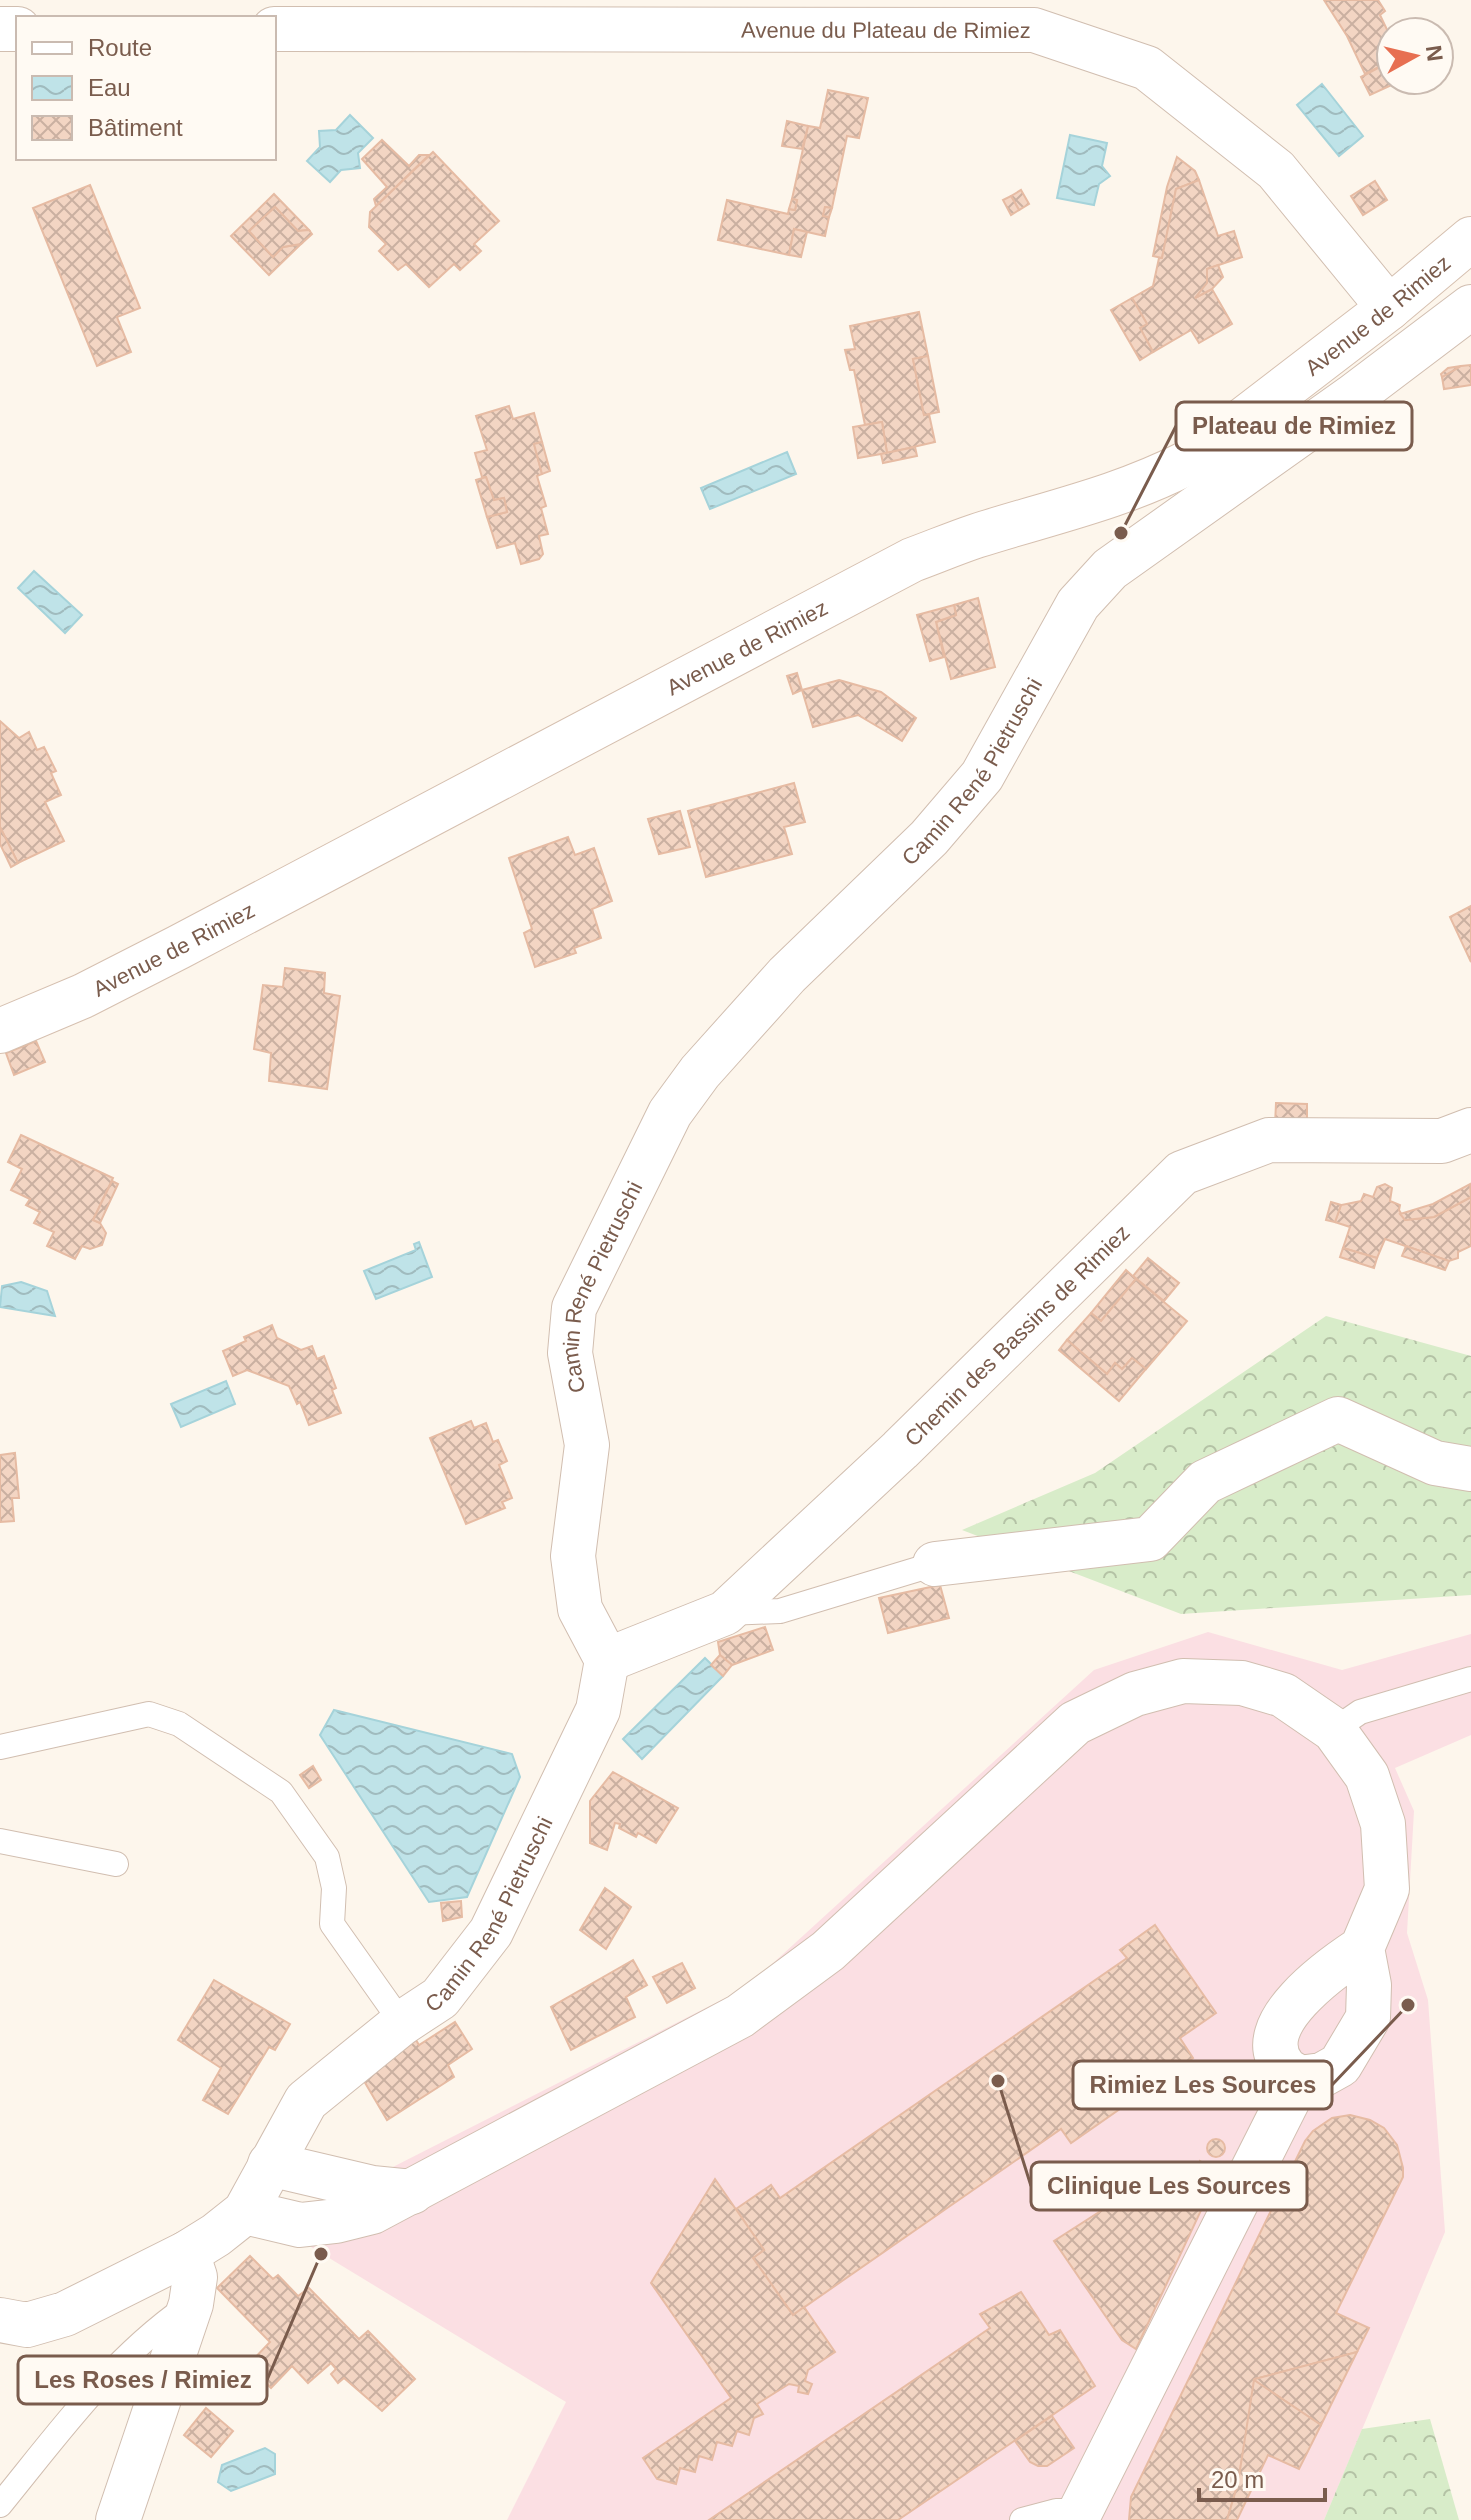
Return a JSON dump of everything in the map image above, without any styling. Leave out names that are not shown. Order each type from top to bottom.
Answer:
[{"type":"street","name":"Avenue du Plateau de Rimiez","points":[[276,29],[1034,30],[1147,68],[1276,170],[1389,308]]},
{"type":"street","name":"Avenue de Rimiez","points":[[0,1031],[83,996],[179,947],[912,560],[975,536],[1098,501],[1149,483],[1187,463],[1389,308],[1471,239]]},
{"type":"street","name":"Camin René Pietruschi","points":[[0,2320],[27,2325],[65,2314],[187,2253],[216,2235],[245,2212],[306,2101],[402,2023],[440,1998],[491,1932],[598,1710],[607,1660],[580,1609],[573,1556],[587,1445],[570,1353],[570,1332],[574,1308],[670,1113],[700,1072],[787,975],[929,838],[982,776],[1078,604],[1110,569],[1352,397],[1471,307]]},
{"type":"street","name":"Chemin des Bassins de Rimiez","points":[[607,1660],[725,1613],[900,1450],[1182,1173],[1269,1140],[1442,1141],[1471,1130]]},
{"type":"street","points":[[935,1564],[1150,1539],[1205,1482],[1338,1419],[1435,1463],[1471,1469]]},
{"type":"street","points":[[245,2212],[300,2225],[315,2225],[372,2212],[740,2016],[828,1951],[1075,1723],[1135,1694],[1183,1681],[1242,1683],[1283,1695],[1334,1730],[1367,1776],[1383,1824],[1387,1889],[1362,1948],[1329,1970],[1296,2001],[1275,2036],[1278,2057],[1284,2068],[1299,2078],[1322,2075],[1340,2065],[1368,2018],[1369,1985],[1362,1948]]},
{"type":"street","points":[[1078,2515],[1299,2078]]},
{"type":"street","points":[[270,2164],[372,2188],[412,2192]]},
{"type":"street","points":[[118,2520],[191,2304],[195,2277],[187,2253]]},
{"type":"lane","points":[[725,1613],[780,1611],[935,1564]]},
{"type":"lane","points":[[1334,1730],[1360,1712],[1471,1679]]},
{"type":"lane","points":[[0,1747],[149,1714],[179,1724],[281,1792],[327,1857],[334,1888],[332,1924],[402,2023]]},
{"type":"lane","points":[[0,1841],[116,1864]]},
{"type":"lane","points":[[0,2505],[124,2357],[191,2304]]},
{"type":"lane","points":[[1022,2520],[1056,2511],[1078,2515]]},
{"type":"shaded area","points":[[1208,1632],[1342,1670],[1471,1634],[1471,1735],[1395,1768],[1414,1811],[1407,1933],[1428,2000],[1445,2232],[1324,2520],[507,2520],[566,2402],[311,2247],[328,2177],[385,2171],[747,1987],[1094,1670]]},
{"type":"green space","points":[[1326,1316],[1471,1356],[1471,1595],[1181,1614],[962,1530],[1095,1473]]},
{"type":"green space","points":[[1430,2419],[1459,2520],[1324,2520],[1362,2429]]},
{"type":"water","points":[[1322,84],[1363,136],[1339,156],[1297,105]]},
{"type":"water","points":[[350,115],[373,138],[358,153],[360,168],[341,170],[330,182],[307,161],[320,147],[319,131],[336,130]]},
{"type":"water","points":[[1070,135],[1107,143],[1102,166],[1110,176],[1099,184],[1094,205],[1057,198]]},
{"type":"water","points":[[787,452],[796,474],[710,509],[701,488]]},
{"type":"water","points":[[34,571],[82,615],[65,633],[18,588]]},
{"type":"water","points":[[419,1242],[432,1277],[376,1299],[364,1271],[416,1250],[414,1244]]},
{"type":"water","points":[[21,1282],[47,1291],[55,1316],[0,1307],[2,1286]]},
{"type":"water","points":[[226,1381],[235,1404],[181,1427],[171,1404]]},
{"type":"water","points":[[705,1658],[723,1676],[642,1759],[623,1739]]},
{"type":"water","points":[[334,1710],[512,1754],[520,1777],[467,1897],[429,1902],[320,1735]]},
{"type":"water","points":[[265,2448],[275,2454],[275,2474],[231,2491],[218,2482],[222,2465]]},
{"type":"building","points":[[1324,0],[1378,0],[1385,11],[1380,16],[1375,16],[1375,69],[1365,74],[1347,36]]},
{"type":"building","points":[[1375,70],[1375,93],[1370,95],[1361,77]]},
{"type":"building","points":[[828,90],[868,98],[859,138],[847,136],[832,208],[825,207],[823,216],[829,217],[825,236],[794,229],[789,255],[718,240],[727,200],[788,214],[789,209],[795,210],[797,200],[792,199],[808,126],[820,128]]},
{"type":"building","points":[[787,121],[808,126],[802,149],[782,146]]},
{"type":"building","points":[[382,140],[409,166],[419,155],[429,155],[376,206],[374,199],[387,187],[362,159]]},
{"type":"building","points":[[433,152],[499,221],[474,244],[481,251],[460,270],[454,264],[429,287],[406,264],[398,270],[379,251],[386,244],[369,227],[370,212]]},
{"type":"building","points":[[1177,157],[1195,171],[1199,180],[1176,189],[1162,258],[1153,256],[1167,187]]},
{"type":"building","points":[[1199,180],[1218,236],[1234,231],[1242,257],[1207,269],[1207,283],[1195,298],[1212,289],[1232,324],[1199,343],[1191,330],[1153,352],[1140,328],[1147,324],[1132,298],[1153,286],[1176,189]]},
{"type":"building","points":[[1375,181],[1387,200],[1363,215],[1351,196]]},
{"type":"building","points":[[90,185],[140,308],[117,317],[131,352],[97,366],[33,208]]},
{"type":"building","points":[[1021,190],[1029,204],[1019,210],[1011,196]]},
{"type":"building","points":[[274,194],[309,230],[298,231],[275,207],[249,231],[273,257],[283,247],[301,244],[269,275],[231,236]]},
{"type":"building","points":[[1011,196],[1019,210],[1011,215],[1003,200]]},
{"type":"building","points":[[792,199],[797,200],[795,210],[789,209]]},
{"type":"building","points":[[275,207],[298,231],[309,230],[312,234],[301,244],[283,247],[273,257],[249,231]]},
{"type":"building","points":[[825,207],[832,208],[829,217],[823,216]]},
{"type":"building","points":[[794,229],[807,232],[801,257],[789,255]]},
{"type":"building","points":[[1218,265],[1223,277],[1212,289],[1195,298],[1207,283],[1207,269]]},
{"type":"building","points":[[1132,298],[1147,324],[1140,328],[1153,352],[1140,360],[1111,310]]},
{"type":"building","points":[[919,312],[928,356],[913,359],[924,415],[929,414],[935,442],[887,453],[882,422],[865,425],[854,370],[850,370],[845,350],[855,349],[850,326]]},
{"type":"building","points":[[928,356],[939,412],[924,415],[913,359]]},
{"type":"building","points":[[1471,365],[1471,385],[1444,389],[1442,377],[1461,366]]},
{"type":"building","points":[[1461,366],[1442,377],[1441,374],[1448,368]]},
{"type":"building","points":[[509,406],[513,419],[534,413],[542,442],[534,444],[542,474],[537,476],[546,506],[541,508],[548,534],[539,536],[543,554],[539,559],[521,564],[515,543],[497,548],[487,517],[507,512],[504,498],[494,500],[486,477],[482,477],[475,453],[487,450],[476,416]]},
{"type":"building","points":[[882,422],[887,453],[858,458],[853,427]]},
{"type":"building","points":[[542,442],[550,471],[542,474],[534,444]]},
{"type":"building","points":[[915,447],[917,456],[883,463],[881,454]]},
{"type":"building","points":[[486,477],[494,500],[504,498],[507,512],[487,517],[476,480]]},
{"type":"building","points":[[978,598],[995,667],[951,679],[936,622],[956,615],[954,605]]},
{"type":"building","points":[[954,605],[956,615],[936,622],[944,657],[930,661],[917,615]]},
{"type":"building","points":[[797,673],[802,690],[793,694],[787,676]]},
{"type":"building","points":[[839,680],[881,692],[916,718],[902,741],[858,715],[813,727],[802,690]]},
{"type":"building","points":[[0,721],[19,738],[29,732],[37,750],[44,747],[56,771],[51,773],[61,795],[45,802],[64,841],[18,863],[0,827]]},
{"type":"building","points":[[794,783],[805,822],[784,827],[792,854],[706,877],[688,811]]},
{"type":"building","points":[[680,811],[690,847],[659,854],[648,819]]},
{"type":"building","points":[[0,827],[18,863],[11,867],[0,844]]},
{"type":"building","points":[[568,837],[575,855],[594,848],[612,901],[592,909],[601,938],[574,948],[576,953],[535,967],[524,933],[532,929],[509,858]]},
{"type":"building","points":[[1471,906],[1471,962],[1450,917]]},
{"type":"building","points":[[285,968],[325,973],[324,993],[340,996],[327,1089],[269,1081],[271,1053],[254,1049],[263,985],[283,987]]},
{"type":"building","points":[[36,1041],[45,1062],[14,1075],[6,1053]]},
{"type":"building","points":[[1276,1103],[1307,1104],[1307,1127],[1275,1125]]},
{"type":"building","points":[[21,1135],[113,1178],[93,1220],[100,1223],[106,1233],[102,1245],[90,1249],[82,1246],[75,1259],[47,1246],[54,1232],[34,1223],[40,1212],[26,1205],[30,1199],[11,1190],[22,1169],[8,1162]]},
{"type":"building","points":[[112,1181],[118,1184],[100,1223],[93,1220]]},
{"type":"building","points":[[1385,1184],[1392,1188],[1390,1201],[1400,1205],[1399,1210],[1405,1220],[1434,1217],[1471,1197],[1471,1246],[1458,1252],[1458,1258],[1449,1261],[1385,1239],[1377,1258],[1343,1248],[1350,1227],[1335,1222],[1341,1205],[1361,1201],[1364,1194],[1373,1197],[1377,1187]]},
{"type":"building","points":[[1470,1184],[1471,1197],[1434,1217],[1405,1220],[1400,1214],[1433,1204]]},
{"type":"building","points":[[1331,1202],[1341,1205],[1335,1222],[1326,1220]]},
{"type":"building","points":[[1406,1246],[1449,1261],[1445,1270],[1402,1256]]},
{"type":"building","points":[[1343,1248],[1377,1258],[1374,1268],[1340,1257]]},
{"type":"building","points":[[1148,1258],[1179,1283],[1164,1301],[1133,1276]]},
{"type":"building","points":[[1126,1270],[1136,1279],[1101,1321],[1091,1313]]},
{"type":"building","points":[[1136,1279],[1187,1321],[1146,1369],[1132,1358],[1122,1369],[1115,1363],[1107,1374],[1067,1340],[1091,1313],[1101,1321]]},
{"type":"building","points":[[272,1325],[277,1338],[301,1350],[312,1346],[317,1359],[324,1356],[341,1413],[309,1425],[300,1402],[297,1404],[289,1386],[247,1370],[233,1376],[223,1351],[246,1341],[244,1337]]},
{"type":"building","points":[[1067,1340],[1107,1374],[1115,1363],[1122,1369],[1132,1358],[1146,1369],[1119,1401],[1059,1350]]},
{"type":"building","points":[[471,1421],[474,1428],[486,1423],[493,1442],[498,1440],[507,1461],[499,1465],[512,1498],[502,1502],[505,1508],[466,1524],[430,1438]]},
{"type":"building","points":[[15,1453],[19,1498],[12,1498],[14,1521],[0,1522],[0,1455]]},
{"type":"building","points":[[940,1585],[949,1618],[888,1633],[879,1598]]},
{"type":"building","points":[[765,1627],[773,1650],[732,1665],[720,1655],[718,1642]]},
{"type":"building","points":[[720,1655],[732,1665],[723,1676],[711,1665]]},
{"type":"building","points":[[313,1766],[321,1780],[309,1788],[300,1775]]},
{"type":"building","points":[[613,1772],[678,1808],[656,1843],[638,1833],[636,1837],[615,1823],[607,1850],[590,1843],[590,1801]]},
{"type":"building","points":[[605,1888],[631,1907],[606,1949],[580,1930]]},
{"type":"building","points":[[461,1901],[462,1917],[443,1921],[441,1903]]},
{"type":"building","points":[[1155,1925],[1216,2013],[1180,2038],[1193,2058],[1071,2143],[1061,2129],[793,2315],[753,2258],[764,2250],[736,2209],[771,2185],[780,2198],[1127,1958],[1120,1950]]},
{"type":"building","points":[[633,1960],[647,1985],[626,1997],[635,2017],[571,2050],[551,2007]]},
{"type":"building","points":[[682,1963],[695,1988],[667,2003],[653,1977]]},
{"type":"building","points":[[214,1980],[290,2024],[275,2050],[269,2047],[228,2114],[203,2100],[221,2068],[178,2040]]},
{"type":"building","points":[[455,2022],[472,2049],[448,2065],[454,2077],[387,2120],[364,2081],[416,2040],[419,2045]]},
{"type":"building","points":[[1350,2115],[1370,2120],[1384,2128],[1397,2145],[1403,2168],[1403,2177],[1336,2313],[1369,2328],[1357,2352],[1255,2379],[1238,2483],[1227,2520],[1129,2520],[1131,2497],[1305,2141],[1313,2131],[1332,2118]]},
{"type":"building","points":[[1216,2139],[1225,2148],[1216,2157],[1207,2148]]},
{"type":"building","points":[[1200,2161],[1219,2172],[1136,2349],[1122,2340],[1054,2241],[1157,2175],[1179,2186],[1186,2173],[1193,2176]]},
{"type":"building","points":[[715,2179],[764,2250],[753,2258],[793,2315],[804,2307],[835,2352],[808,2370],[805,2381],[812,2384],[808,2394],[798,2392],[799,2386],[789,2384],[757,2404],[763,2414],[754,2418],[749,2435],[737,2431],[732,2446],[717,2442],[712,2460],[699,2456],[695,2472],[680,2468],[676,2484],[657,2479],[643,2458],[731,2398],[651,2283]]},
{"type":"building","points":[[250,2256],[273,2279],[278,2275],[298,2296],[309,2288],[359,2339],[368,2331],[415,2379],[382,2411],[344,2378],[338,2383],[331,2374],[336,2369],[331,2363],[308,2383],[292,2366],[271,2388],[248,2365],[270,2342],[217,2288]]},
{"type":"building","points":[[1021,2292],[1049,2335],[1060,2330],[1095,2386],[898,2520],[709,2520],[990,2328],[980,2314]]},
{"type":"building","points":[[1357,2352],[1321,2425],[1254,2380],[1255,2379]]},
{"type":"building","points":[[1254,2380],[1321,2425],[1299,2469],[1268,2455],[1237,2520],[1227,2520],[1238,2483]]},
{"type":"building","points":[[206,2408],[233,2431],[211,2457],[184,2435]]},
{"type":"building","points":[[1052,2416],[1074,2448],[1047,2466],[1038,2466],[1030,2462],[1015,2441]]},
{"type":"place","name":"Plateau de Rimiez","points":[[1121,533]]},
{"type":"place","name":"Rimiez Les Sources","points":[[1408,2005]]},
{"type":"place","name":"Clinique Les Sources","points":[[998,2081]]},
{"type":"place","name":"Les Roses / Rimiez","points":[[321,2254]]}]
